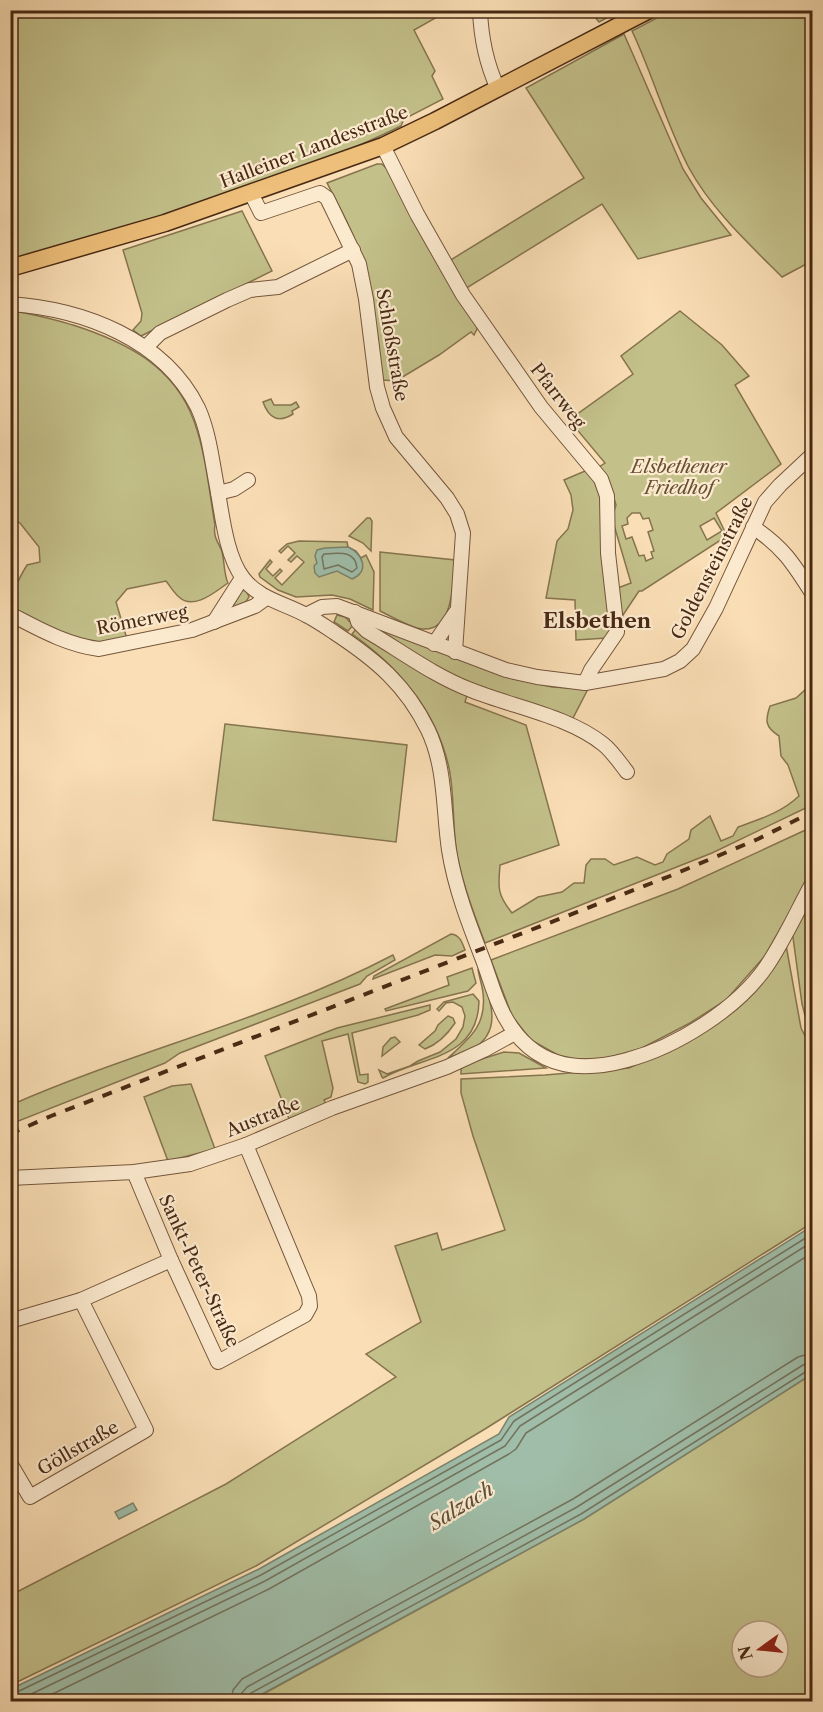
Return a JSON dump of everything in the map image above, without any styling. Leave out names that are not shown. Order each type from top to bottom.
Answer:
[{"type":"main road","name":"Halleiner Landesstraße","points":[[10,268],[165,224],[383,146],[649,10]]},
{"type":"street","points":[[480,10],[483,49],[498,89]]},
{"type":"street","name":"Pfarrweg","points":[[383,146],[417,214],[459,289],[541,407],[601,479],[607,496],[608,554],[617,632],[591,670],[585,683]]},
{"type":"street","name":"Schloßstraße","points":[[251,193],[261,213],[320,193],[327,198],[353,250],[366,299],[366,339],[380,398],[390,425],[396,437],[458,514],[462,533],[455,652]]},
{"type":"street","points":[[146,347],[160,333],[227,300],[250,290],[278,287],[353,250]]},
{"type":"street","points":[[10,304],[38,307],[88,320],[120,332],[146,347],[194,387],[198,410],[213,434],[218,493],[226,533],[242,578],[266,598],[306,615],[376,661],[398,684],[419,713],[429,732],[442,776],[449,848],[463,905],[503,1014],[526,1045],[542,1056],[562,1065],[574,1067],[616,1063],[636,1058],[672,1042],[707,1022],[739,998],[765,968],[813,884]]},
{"type":"street","name":"Goldensteinstraße","points":[[306,615],[321,607],[337,606],[455,652],[506,670],[537,677],[585,683],[664,669],[680,661],[693,649],[716,608],[765,502],[813,455]]},
{"type":"street","points":[[218,493],[234,489],[248,480]]},
{"type":"street","points":[[753,527],[772,540],[790,558],[813,593]]},
{"type":"street","name":"Römerweg","points":[[214,622],[242,578]]},
{"type":"street","name":"Römerweg","points":[[10,614],[50,635],[88,648],[99,649],[192,630],[255,606],[266,598]]},
{"type":"street","points":[[434,644],[457,610]]},
{"type":"street","points":[[355,612],[358,622],[367,631],[446,679],[588,734],[605,745],[627,772]]},
{"type":"street","name":"Austraße","points":[[10,1178],[134,1172],[190,1164],[246,1145],[332,1108],[447,1067],[515,1033]]},
{"type":"street","name":"Sankt-Peter-Straße","points":[[134,1172],[218,1362],[305,1315],[310,1306],[309,1296],[246,1145]]},
{"type":"street","points":[[10,1321],[81,1299],[171,1260]]},
{"type":"street","name":"Göllstraße","points":[[10,1463],[30,1497],[146,1430],[81,1299]]},
{"type":"green space","points":[[11,11],[441,11],[439,16],[414,30],[435,71],[432,76],[443,99],[404,119],[401,126],[258,185],[209,202],[11,261]]},
{"type":"green space","points":[[590,11],[620,11],[599,22]]},
{"type":"green space","points":[[670,11],[812,11],[812,261],[782,277],[708,198],[689,168],[673,134],[632,31]]},
{"type":"green space","points":[[624,34],[683,169],[701,198],[731,235],[638,259],[602,204],[465,289],[449,261],[584,178],[526,88]]},
{"type":"green space","points":[[382,164],[387,169],[477,325],[474,335],[471,332],[396,381],[383,380],[369,279],[354,237],[327,183]]},
{"type":"green space","points":[[242,211],[272,271],[141,336],[133,330],[141,321],[142,313],[123,250]]},
{"type":"green space","points":[[11,311],[65,323],[111,339],[146,359],[174,385],[194,421],[202,446],[215,535],[222,553],[228,583],[211,595],[191,602],[179,597],[166,581],[127,589],[116,602],[127,639],[94,644],[72,638],[11,611],[14,593],[24,570],[27,565],[40,562],[39,547],[20,523],[11,519]]},
{"type":"green space","name":"Elsbethener Friedhof","points":[[680,311],[722,345],[749,376],[735,385],[781,464],[716,513],[727,536],[639,591],[621,618],[615,589],[631,583],[614,525],[613,515],[616,505],[612,491],[599,467],[605,463],[569,420],[633,374],[621,356]],"holes":[[[632,513],[640,513],[643,519],[649,518],[653,530],[648,532],[654,551],[651,552],[653,558],[646,561],[644,555],[639,556],[632,537],[626,539],[622,526],[628,524],[627,518]],[[714,518],[722,531],[707,540],[700,526]]]},
{"type":"green space","points":[[271,399],[274,405],[291,405],[296,402],[299,407],[288,417],[275,418],[268,412],[263,402]]},
{"type":"green space","points":[[585,471],[591,472],[604,503],[612,619],[607,638],[576,640],[575,600],[546,598],[557,541],[568,529],[573,510],[571,495],[564,480]]},
{"type":"green space","points":[[367,518],[372,521],[371,551],[363,543],[349,536]]},
{"type":"green space","points":[[299,541],[347,542],[348,547],[356,551],[361,558],[366,555],[374,572],[373,610],[350,599],[332,595],[296,597],[278,590],[260,577],[259,574],[270,560],[272,562],[266,569],[273,576],[280,569],[282,571],[275,578],[282,585],[304,562],[297,556],[291,562],[288,560],[295,553],[288,546],[281,553],[279,551],[287,544]]},
{"type":"green space","points":[[380,552],[455,560],[450,603],[441,622],[423,629],[407,625],[380,611]]},
{"type":"green space","points":[[244,590],[249,597],[245,603],[231,610],[241,592]]},
{"type":"green space","points":[[337,615],[345,617],[353,625],[348,631],[334,622]]},
{"type":"green space","points":[[365,623],[506,677],[552,687],[588,689],[573,718],[470,687]]},
{"type":"green space","points":[[357,628],[468,692],[465,702],[526,725],[559,845],[500,865],[500,890],[512,913],[538,897],[562,892],[574,883],[584,883],[586,865],[591,859],[605,859],[614,865],[637,857],[655,865],[663,862],[667,854],[689,839],[691,830],[710,816],[721,841],[733,836],[738,827],[770,815],[792,802],[799,796],[788,765],[781,756],[779,736],[769,727],[767,716],[770,706],[796,698],[805,690],[812,694],[812,805],[712,853],[485,943],[457,855],[451,779],[435,728],[414,692],[400,676],[352,634]]},
{"type":"green space","points":[[225,724],[407,745],[396,842],[213,820]]},
{"type":"green space","points":[[812,827],[812,873],[764,957],[726,1000],[690,1023],[640,1049],[604,1059],[565,1059],[531,1040],[512,1016],[491,960],[678,889]]},
{"type":"green space","points":[[812,893],[812,1042],[802,1004],[792,930]]},
{"type":"green space","points":[[451,934],[459,937],[465,950],[452,956],[435,955],[373,979],[374,976]]},
{"type":"green space","points":[[786,945],[801,1028],[812,1049],[812,1223],[485,1429],[256,1566],[11,1685],[11,1595],[226,1484],[396,1377],[366,1354],[421,1322],[395,1246],[437,1233],[442,1250],[505,1230],[473,1136],[461,1093],[461,1079],[629,1068],[682,1043]]},
{"type":"green space","points":[[393,955],[395,960],[367,976],[360,984],[180,1053],[165,1063],[11,1124],[11,1105],[106,1067],[299,998]]},
{"type":"green space","points":[[472,968],[476,983],[468,991],[386,1011],[385,1009],[449,985],[447,977]]},
{"type":"green space","points":[[478,969],[492,1012],[488,1033],[482,1042],[471,1050],[448,1058],[470,1037],[482,1014],[483,990]]},
{"type":"green space","points":[[473,994],[479,1001],[476,1020],[469,1035],[445,1053],[382,1077],[379,1070],[387,1074],[410,1066],[440,1052],[456,1039],[463,1027],[465,1016],[462,1007],[453,1002],[446,1003],[439,1011],[437,1009],[444,1002]]},
{"type":"green space","points":[[430,1005],[430,1010],[418,1015],[352,1033],[360,1075],[368,1074],[368,1082],[365,1084],[358,1082],[348,1034],[322,1041],[333,1088],[331,1097],[324,1100],[327,1106],[305,1116],[298,1115],[289,1119],[265,1056],[337,1028]]},
{"type":"green space","points":[[448,1016],[453,1018],[455,1023],[445,1035],[434,1045],[425,1049],[419,1045],[435,1031]]},
{"type":"green space","points":[[395,1037],[400,1042],[382,1056],[383,1047]]},
{"type":"green space","points":[[504,1052],[519,1053],[546,1068],[461,1074],[461,1069],[466,1064]]},
{"type":"green space","points":[[191,1084],[215,1149],[168,1161],[144,1097],[172,1086]]},
{"type":"green space","points":[[812,1374],[812,1701],[249,1702],[584,1519]]},
{"type":"water","points":[[348,547],[361,558],[363,567],[358,576],[352,579],[337,571],[319,577],[315,573],[317,550]]},
{"type":"water","name":"Salzach","points":[[812,1226],[812,1374],[584,1519],[249,1701],[11,1701],[11,1689],[259,1569],[499,1434],[509,1417]]},
{"type":"water","points":[[133,1503],[137,1510],[119,1519],[115,1512]]},
{"type":"railway","points":[[10,1134],[51,1116],[670,876],[758,839],[812,812]]},
{"type":"district","name":"Elsbethen","points":[[597,621]]}]
